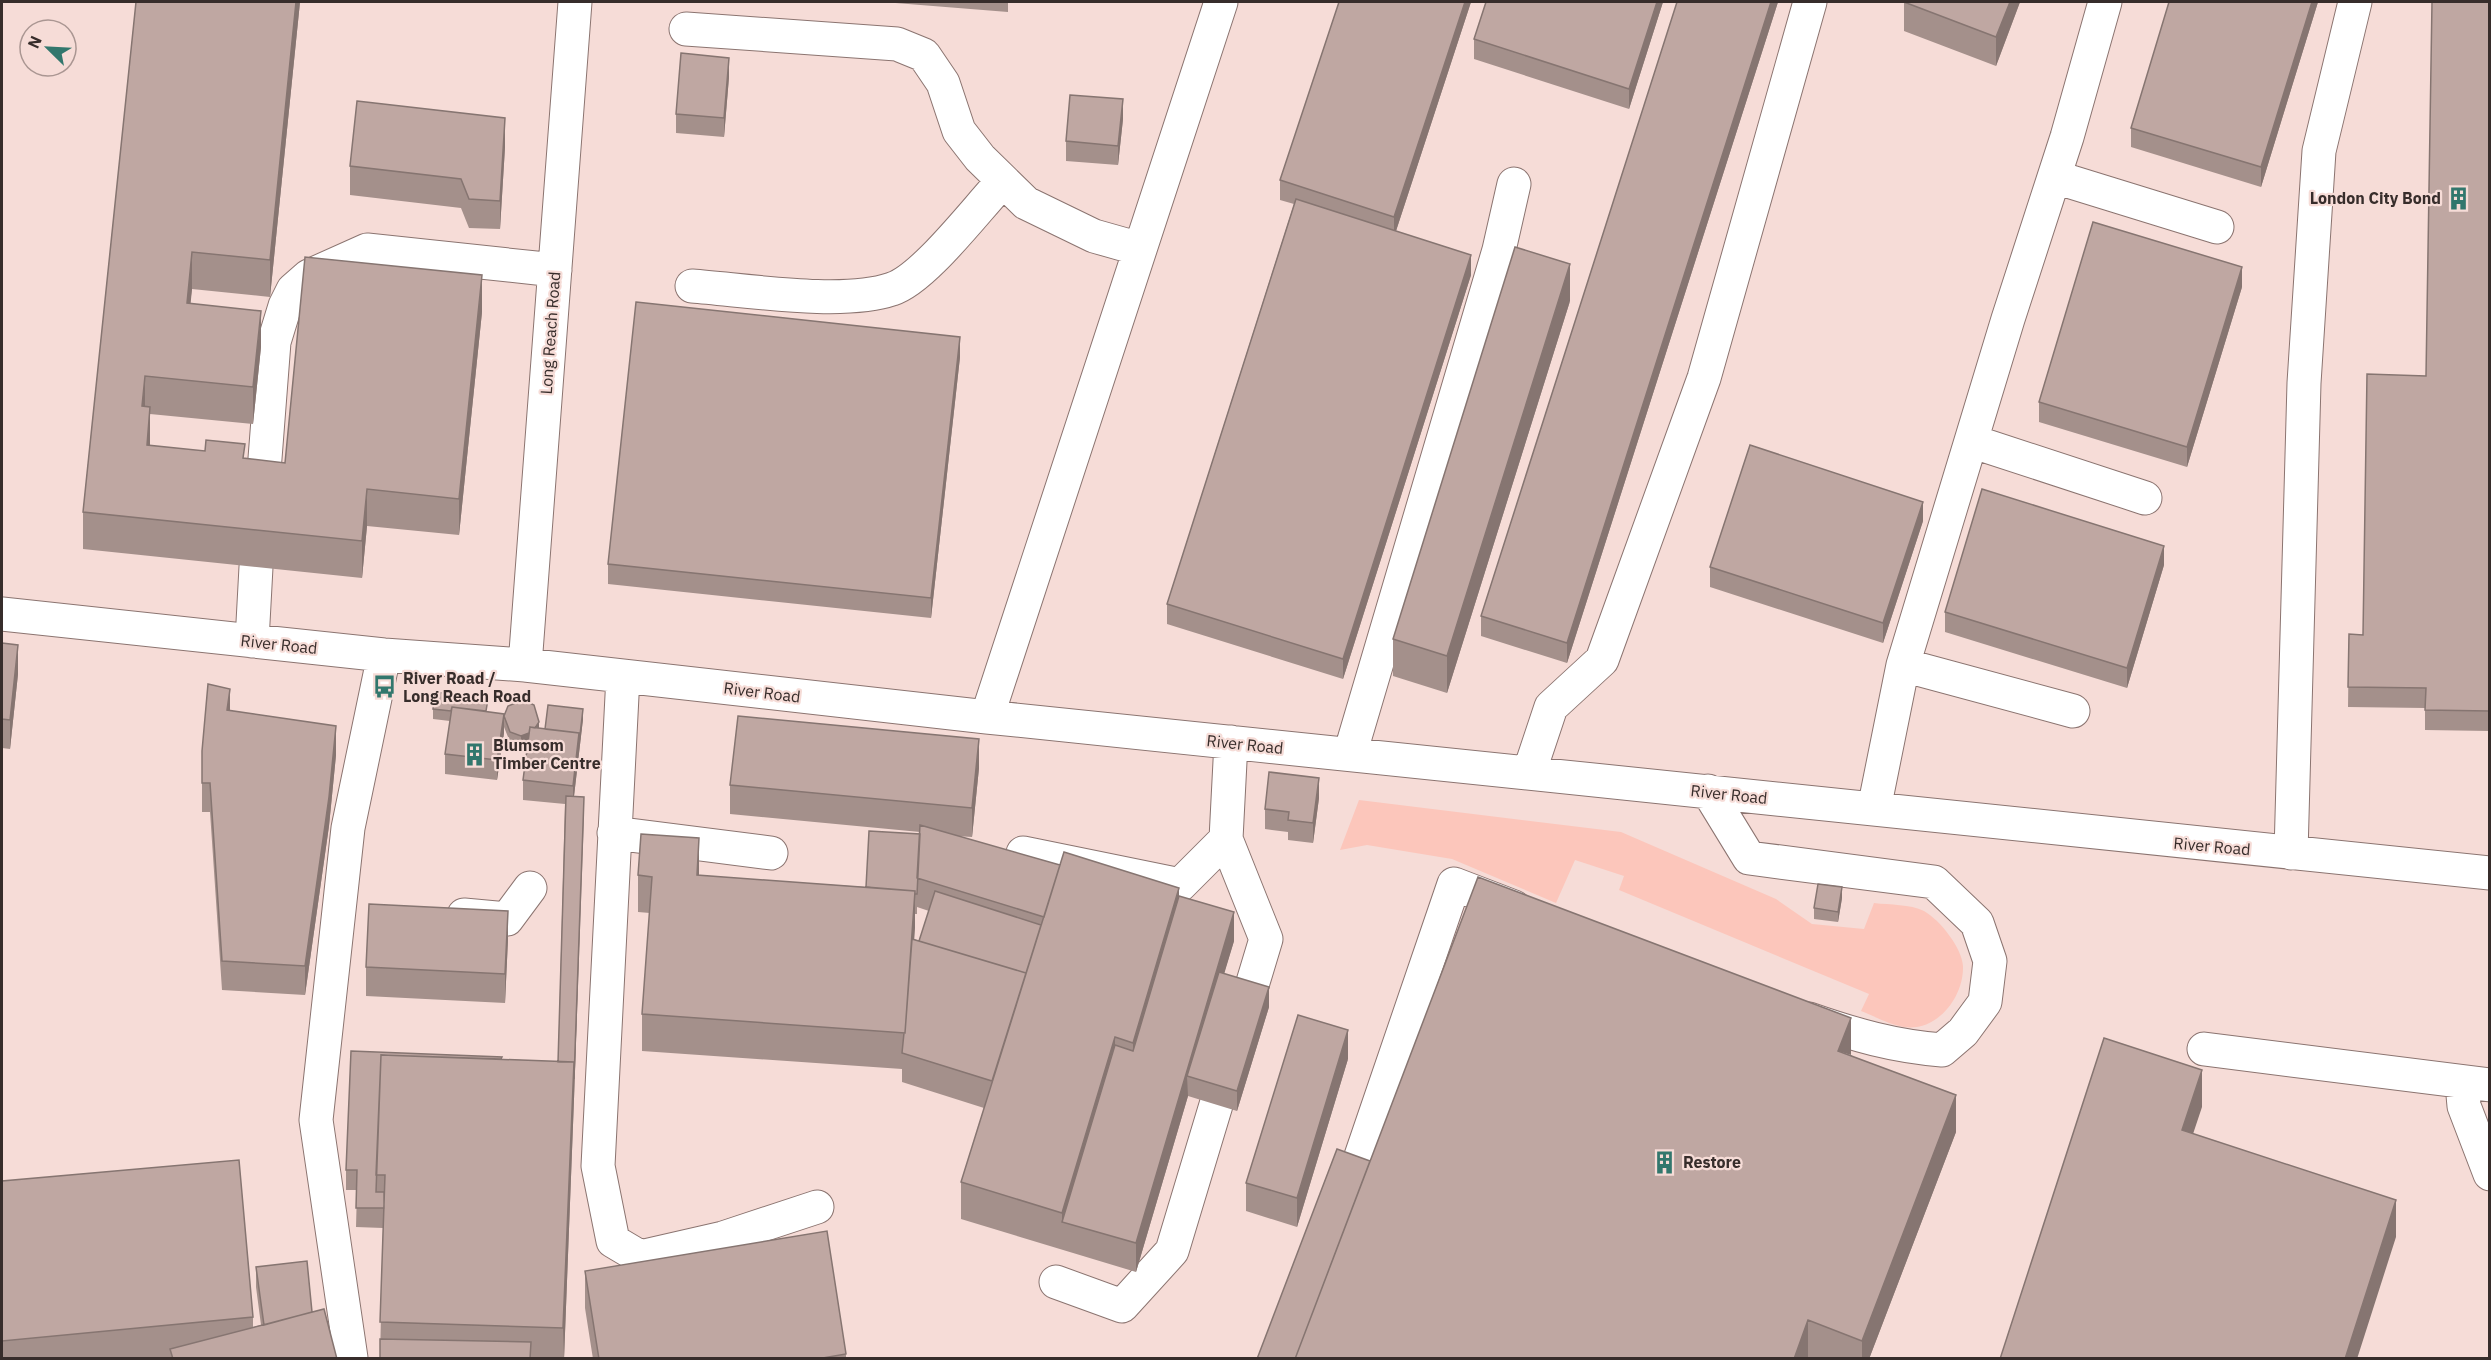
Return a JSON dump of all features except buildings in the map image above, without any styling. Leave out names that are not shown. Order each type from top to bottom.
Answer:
[{"type":"street","name":"Long Reach Road","points":[[525,665],[575,2]]},
{"type":"street","points":[[987,717],[1221,2]]},
{"type":"street","points":[[1529,773],[1551,706],[1602,660],[1704,378],[1810,2]]},
{"type":"street","points":[[1874,809],[1903,666],[1971,441],[2055,177],[2105,2]]},
{"type":"street","points":[[2291,853],[2304,383],[2319,152],[2355,2]]},
{"type":"street","points":[[686,29],[897,44],[924,55],[943,83],[959,131],[1003,181],[1026,203],[1094,236],[1140,249]]},
{"type":"street","points":[[2055,177],[2217,227]]},
{"type":"street","points":[[692,286],[847,297],[894,289],[922,269],[1003,181]]},
{"type":"street","points":[[1350,754],[1499,250],[1514,184]]},
{"type":"street","points":[[262,497],[274,342],[285,306],[293,290],[309,276],[367,249],[555,270]]},
{"type":"street","points":[[1971,441],[2145,498]]},
{"type":"street","points":[[252,641],[256,567]]},
{"type":"street","name":"River Road","points":[[2,615],[384,655],[525,665],[987,717],[2490,873]]},
{"type":"street","points":[[351,1359],[316,1120],[348,828],[384,655]]},
{"type":"street","points":[[1903,666],[2073,711]]},
{"type":"street","points":[[623,676],[598,1166],[613,1241],[640,1257],[723,1238],[817,1207]]},
{"type":"street","points":[[1056,1282],[1122,1306],[1172,1251],[1266,939],[1226,839],[1231,742]]},
{"type":"street","points":[[1708,791],[1749,858],[1934,882],[1977,923],[1990,961],[1985,1002],[1963,1032],[1942,1050],[1898,1046],[1855,1035],[1778,1008]]},
{"type":"street","points":[[614,833],[771,853]]},
{"type":"street","points":[[1023,853],[1180,885],[1226,839]]},
{"type":"street","points":[[1335,1230],[1454,884],[1539,917]]},
{"type":"street","points":[[429,912],[507,919],[530,888]]},
{"type":"street","points":[[340,904],[373,907]]},
{"type":"street","points":[[2204,1049],[2476,1084],[2464,1106],[2490,1174]]},
{"type":"shaded area","points":[[1359,800],[1621,832],[1776,899],[1812,924],[1864,929],[1874,903],[1918,909],[1937,921],[1959,951],[1963,966],[1959,989],[1946,1010],[1937,1018],[1916,1027],[1899,1026],[1861,1011],[1869,994],[1619,890],[1624,876],[1575,860],[1556,903],[1452,859],[1367,845],[1340,850]]},
{"type":"place","name":"London City Bond","points":[[2459,198]]},
{"type":"place","name":"River Road / Long Reach Road","points":[[385,687]]},
{"type":"place","name":"Blumsom Timber Centre","points":[[475,754]]},
{"type":"place","name":"Restore","points":[[1665,1162]]}]
